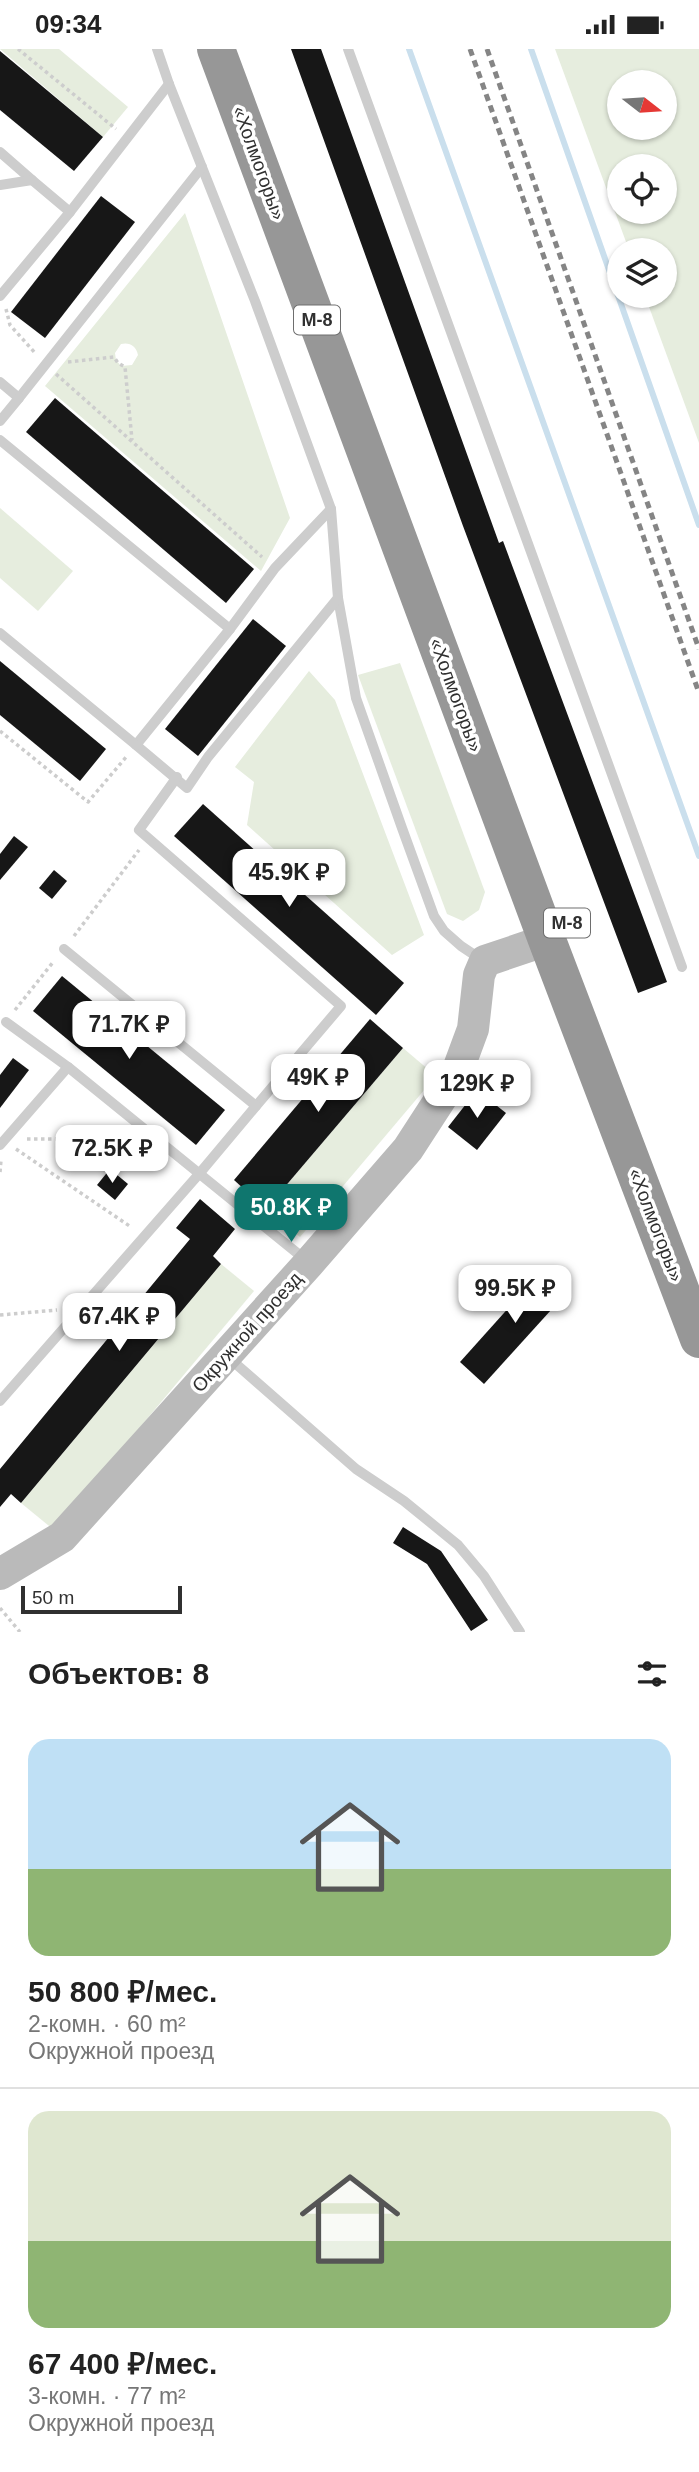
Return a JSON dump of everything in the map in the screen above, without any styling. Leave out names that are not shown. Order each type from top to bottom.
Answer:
[{"type":"highway","name":"«Холмогоры»","points":[[216,49],[547,940],[699,1339]]},
{"type":"highway","name":"«Холмогоры»","points":[[244,49],[570,931],[699,1267]]},
{"type":"street","points":[[485,961],[547,940]]},
{"type":"street","name":"Окружной проезд","points":[[0,1574],[62,1537],[408,1149],[456,1075],[473,1029],[479,975],[485,961]]},
{"type":"lane","points":[[157,49],[255,301],[331,509],[338,598],[356,698],[434,916],[444,931],[485,961]]},
{"type":"lane","points":[[348,49],[682,967]]},
{"type":"lane","points":[[1,295],[169,84]]},
{"type":"lane","points":[[0,152],[69,212]]},
{"type":"lane","points":[[0,421],[202,167]]},
{"type":"lane","points":[[0,185],[32,180]]},
{"type":"lane","points":[[0,382],[19,398]]},
{"type":"lane","points":[[0,440],[230,629]]},
{"type":"lane","points":[[136,745],[230,629],[275,568],[331,509]]},
{"type":"lane","points":[[0,633],[187,788],[208,757],[338,598]]},
{"type":"lane","points":[[0,1401],[199,1174],[341,1006],[139,831],[177,777]]},
{"type":"lane","points":[[64,949],[256,1106]]},
{"type":"lane","points":[[6,1022],[68,1067],[309,1263]]},
{"type":"lane","points":[[2,1143],[68,1067]]},
{"type":"lane","points":[[226,1355],[356,1469],[404,1501],[458,1545],[484,1576],[520,1632]]},
{"type":"path","points":[[18,49],[127,138]]},
{"type":"path","points":[[1,295],[10,325],[45,365],[275,568]]},
{"type":"path","points":[[45,365],[114,357],[125,367],[132,442]]},
{"type":"path","points":[[0,731],[88,802],[136,745]]},
{"type":"path","points":[[6,1022],[148,838]]},
{"type":"path","points":[[2,1143],[43,1137],[157,1140]]},
{"type":"path","points":[[2,1143],[145,1236]]},
{"type":"path","points":[[0,1315],[81,1309]]},
{"type":"path","points":[[0,1608],[20,1632]]},
{"type":"green space","points":[[0,49],[59,49],[128,107],[103,137]]},
{"type":"green space","points":[[555,49],[699,49],[699,443],[649,308],[677,308],[677,238],[625,238],[619,224],[677,224],[677,154],[607,154],[607,190]]},
{"type":"green space","points":[[185,213],[290,518],[261,571],[45,386]],"holes":[[[121,344],[132,345],[136,349],[138,355],[132,365],[121,366],[116,360],[115,353]]]},
{"type":"green space","points":[[0,508],[73,571],[38,611],[0,578]]},
{"type":"green space","points":[[400,663],[485,892],[479,910],[463,921],[447,914],[358,675]]},
{"type":"green space","points":[[309,671],[335,700],[424,935],[392,955],[247,825],[254,782],[235,767]]},
{"type":"green space","points":[[403,1048],[436,1076],[300,1237],[266,1209]]},
{"type":"green space","points":[[221,1264],[254,1291],[54,1530],[21,1503]]},
{"type":"building","points":[[291,49],[321,49],[499,543],[503,541],[667,982],[638,993],[463,526]]},
{"type":"building","points":[[0,51],[103,137],[74,171],[0,110]]},
{"type":"building","points":[[101,196],[135,222],[45,338],[11,312]]},
{"type":"building","points":[[55,398],[254,569],[226,603],[26,432]]},
{"type":"building","points":[[253,619],[286,646],[198,756],[165,729]]},
{"type":"building","points":[[0,661],[106,749],[80,781],[0,715]]},
{"type":"building","points":[[203,804],[404,983],[376,1015],[174,836]]},
{"type":"building","points":[[14,836],[28,847],[0,880],[0,854]]},
{"type":"building","points":[[54,870],[67,881],[52,899],[39,888]]},
{"type":"building","points":[[62,976],[225,1110],[196,1145],[33,1011]]},
{"type":"building","points":[[370,1019],[403,1048],[266,1209],[234,1180]]},
{"type":"building","points":[[13,1058],[29,1070],[0,1108],[0,1075]]},
{"type":"building","points":[[477,1090],[506,1113],[477,1150],[448,1127]]},
{"type":"building","points":[[110,1169],[128,1184],[115,1200],[97,1185]]},
{"type":"building","points":[[200,1199],[235,1229],[213,1256],[221,1264],[21,1503],[11,1494],[0,1507],[0,1469],[190,1239],[176,1228]]},
{"type":"building","points":[[546,1266],[571,1288],[484,1384],[460,1362]]},
{"type":"building","points":[[403,1527],[441,1551],[488,1620],[471,1631],[427,1564],[393,1543]]},
{"type":"waterway","points":[[409,49],[699,856]]},
{"type":"waterway","points":[[531,49],[699,525]]},
{"type":"railway","points":[[470,49],[699,693]]},
{"type":"railway","points":[[487,49],[699,649]]}]
